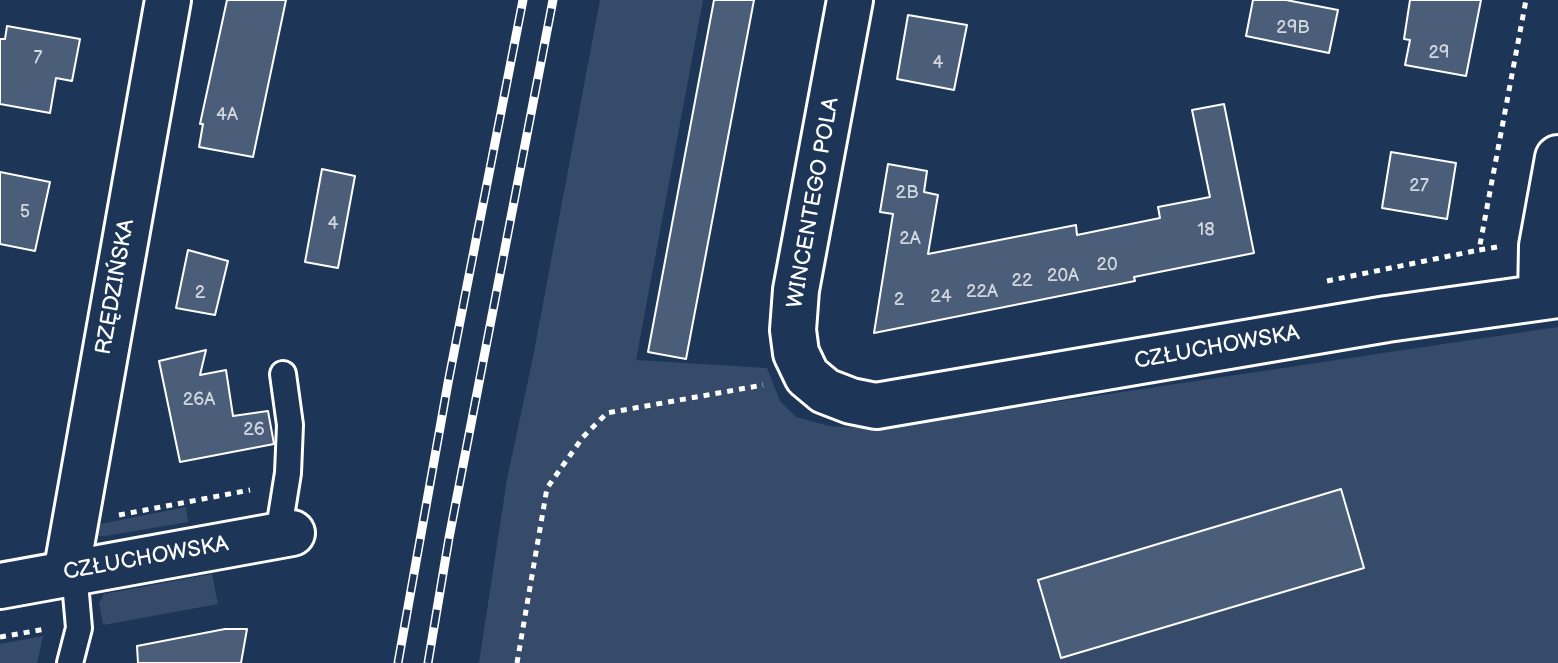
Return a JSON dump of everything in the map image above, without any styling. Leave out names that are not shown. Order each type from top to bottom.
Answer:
[{"type":"street","name":"RZĘDZIŃSKA","points":[[66,574],[168,0]]},
{"type":"street","name":"WINCENTEGO POLA","points":[[807,376],[796,353],[793,330],[796,290],[850,0]]},
{"type":"street","points":[[1549,296],[1542,246],[1558,158]]},
{"type":"street","name":"CZŁUCHOWSKA","points":[[807,376],[825,391],[876,406],[1387,319],[1549,296]]},
{"type":"street","name":"CZŁUCHOWSKA","points":[[0,586],[285,534]]},
{"type":"lane","points":[[283,374],[290,425],[285,534]]},
{"type":"lane","points":[[66,574],[76,594],[78,623],[70,663]]},
{"type":"path","points":[[1479,250],[1526,0]]},
{"type":"path","points":[[1325,281],[1479,250],[1504,246],[1542,246]]},
{"type":"path","points":[[517,663],[547,488],[583,437],[607,413],[807,376]]},
{"type":"path","points":[[74,524],[201,497],[286,484]]},
{"type":"path","points":[[0,637],[78,623]]},
{"type":"shaded area","points":[[600,0],[703,0],[636,360],[767,368],[780,401],[796,417],[829,426],[874,429],[1558,327],[1558,663],[479,663],[507,479]]},
{"type":"shaded area","points":[[186,507],[188,522],[105,536],[98,536],[90,526]]},
{"type":"shaded area","points":[[212,574],[218,604],[103,625],[99,603],[104,594]]},
{"type":"shaded area","points":[[43,636],[37,663],[0,663],[0,644]]},
{"type":"building","points":[[227,0],[286,0],[253,157],[199,147],[203,124],[200,124]]},
{"type":"building","points":[[714,0],[754,0],[686,359],[648,352]]},
{"type":"building","points":[[1253,0],[1286,0],[1338,10],[1329,53],[1246,36]]},
{"type":"building","points":[[1410,0],[1481,0],[1466,76],[1405,65],[1410,40],[1404,39]]},
{"type":"building","points":[[908,15],[967,25],[954,90],[897,79]]},
{"type":"building","points":[[7,26],[80,39],[72,81],[56,78],[50,113],[0,104],[0,39],[5,39]]},
{"type":"building","points":[[1224,104],[1254,253],[1134,277],[1135,281],[874,333],[893,214],[880,212],[888,164],[927,171],[924,192],[938,195],[928,254],[1076,225],[1077,235],[1160,218],[1158,207],[1210,197],[1192,110]]},
{"type":"building","points":[[1391,152],[1456,163],[1447,219],[1382,208]]},
{"type":"building","points":[[322,169],[355,176],[338,268],[305,262]]},
{"type":"building","points":[[0,172],[50,182],[35,251],[0,244]]},
{"type":"building","points":[[188,250],[228,261],[215,315],[176,308]]},
{"type":"building","points":[[206,350],[200,375],[226,370],[233,416],[268,411],[274,444],[180,462],[159,361]]},
{"type":"building","points":[[1341,489],[1364,568],[1061,658],[1038,580]]},
{"type":"building","points":[[225,629],[247,629],[241,663],[138,663],[137,646]]},
{"type":"railway","points":[[398,663],[448,383],[523,0]]},
{"type":"railway","points":[[428,663],[449,538],[553,0]]}]
